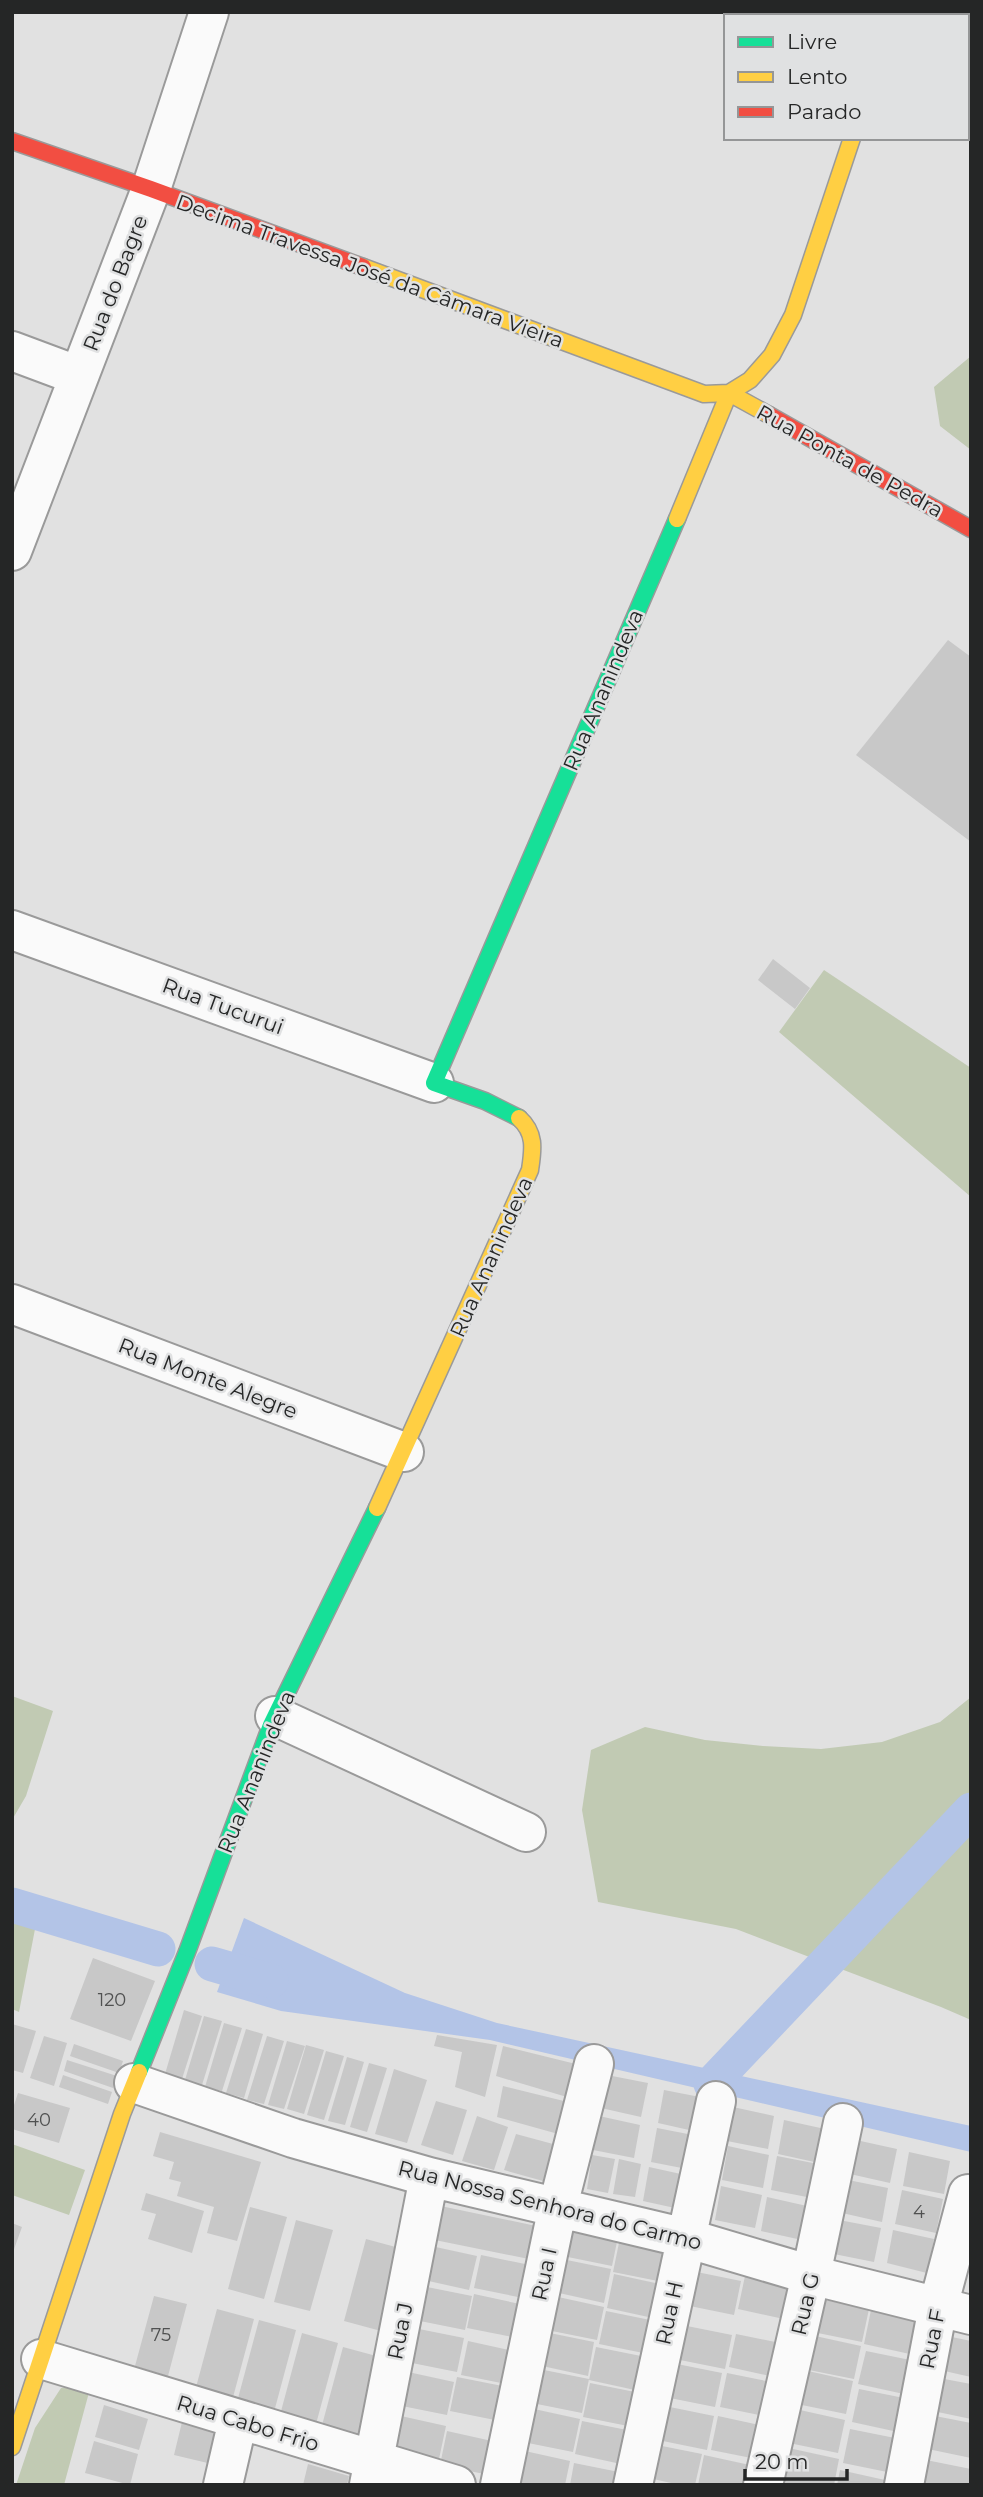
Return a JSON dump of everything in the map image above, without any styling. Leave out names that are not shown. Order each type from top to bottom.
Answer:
[{"type":"street","name":"Rua do Bagre","points":[[12,551],[151,189],[209,12]]},
{"type":"street","points":[[729,393],[750,380],[772,355],[793,315],[851,140]]},
{"type":"street","name":"Decima Travessa José da Câmara Vieira","points":[[12,141],[151,189],[704,394],[729,393]]},
{"type":"street","points":[[12,351],[79,376]]},
{"type":"street","name":"Rua Ponta de Pedra","points":[[729,393],[971,529]]},
{"type":"street","name":"Rua Ananindeva","points":[[12,2447],[134,2083],[187,1952],[275,1716],[404,1452],[530,1170],[534,1145],[528,1125],[511,1112],[434,1083],[729,393]]},
{"type":"street","name":"Rua Tucurui","points":[[12,930],[434,1083]]},
{"type":"street","name":"Rua Monte Alegre","points":[[12,1304],[404,1452]]},
{"type":"street","points":[[275,1716],[526,1832]]},
{"type":"street","name":"Rua I","points":[[500,2485],[558,2206],[594,2064]]},
{"type":"street","name":"Rua Nossa Senhora do Carmo","points":[[134,2083],[293,2138],[429,2176],[686,2238],[811,2275],[954,2311]]},
{"type":"street","name":"Rua H","points":[[633,2485],[716,2101]]},
{"type":"street","name":"Rua G","points":[[763,2485],[843,2123]]},
{"type":"street","name":"Rua J","points":[[372,2473],[429,2176]]},
{"type":"street","name":"Rua F","points":[[904,2485],[954,2311],[968,2194]]},
{"type":"street","name":"Rua Cabo Frio","points":[[41,2359],[238,2420],[372,2473],[456,2485]]},
{"type":"street","points":[[223,2485],[238,2420]]},
{"type":"green space","points":[[971,356],[971,450],[940,426],[934,387]]},
{"type":"green space","points":[[824,970],[971,1068],[971,1197],[779,1032]]},
{"type":"green space","points":[[12,1696],[53,1711],[26,1796],[12,1820]]},
{"type":"green space","points":[[971,1697],[971,2020],[736,1929],[598,1902],[582,1810],[591,1750],[645,1727],[705,1740],[763,1746],[821,1749],[882,1742],[940,1722]]},
{"type":"green space","points":[[12,1917],[36,1924],[19,2012],[12,2009]]},
{"type":"green space","points":[[12,2144],[85,2170],[69,2215],[12,2195]]},
{"type":"green space","points":[[91,2385],[64,2485],[16,2485],[35,2428],[61,2388]]},
{"type":"water","points":[[244,1918],[405,1993],[497,2023],[971,2126],[971,2152],[490,2040],[281,2011],[217,1992]]},
{"type":"building","points":[[948,640],[971,657],[971,842],[856,755]]},
{"type":"building","points":[[773,959],[810,988],[795,1009],[758,980]]},
{"type":"building","points":[[93,1958],[155,1981],[131,2041],[70,2019]]},
{"type":"building","points":[[184,2010],[202,2016],[182,2079],[165,2074]]},
{"type":"building","points":[[204,2016],[222,2021],[202,2085],[185,2080]]},
{"type":"building","points":[[224,2023],[242,2028],[222,2091],[205,2087]]},
{"type":"building","points":[[12,2024],[36,2031],[23,2073],[12,2070]]},
{"type":"building","points":[[246,2029],[263,2034],[244,2098],[226,2093]]},
{"type":"building","points":[[437,2035],[497,2045],[485,2097],[455,2087],[462,2052],[434,2046]]},
{"type":"building","points":[[44,2036],[67,2043],[54,2086],[30,2078]]},
{"type":"building","points":[[267,2036],[284,2041],[264,2104],[247,2100]]},
{"type":"building","points":[[287,2041],[305,2046],[284,2109],[268,2105]]},
{"type":"building","points":[[74,2044],[123,2061],[119,2073],[70,2056]]},
{"type":"building","points":[[306,2045],[324,2050],[304,2114],[287,2109]]},
{"type":"building","points":[[503,2046],[584,2066],[577,2100],[496,2076]]},
{"type":"building","points":[[326,2051],[344,2056],[324,2120],[307,2115]]},
{"type":"building","points":[[347,2057],[364,2062],[345,2125],[328,2121]]},
{"type":"building","points":[[67,2060],[117,2076],[113,2088],[64,2071]]},
{"type":"building","points":[[369,2063],[387,2068],[367,2132],[350,2127]]},
{"type":"building","points":[[394,2069],[427,2080],[407,2143],[375,2134]]},
{"type":"building","points":[[63,2075],[112,2092],[108,2104],[59,2087]]},
{"type":"building","points":[[607,2075],[648,2083],[641,2117],[601,2108]]},
{"type":"building","points":[[503,2086],[576,2104],[569,2137],[497,2117]]},
{"type":"building","points":[[664,2090],[705,2098],[698,2132],[658,2123]]},
{"type":"building","points":[[18,2093],[70,2108],[59,2143],[12,2129],[12,2111]]},
{"type":"building","points":[[436,2101],[467,2110],[453,2155],[421,2145]]},
{"type":"building","points":[[733,2107],[774,2116],[768,2149],[727,2141]]},
{"type":"building","points":[[477,2116],[508,2127],[494,2170],[462,2161]]},
{"type":"building","points":[[599,2116],[640,2125],[634,2158],[593,2150]]},
{"type":"building","points":[[784,2120],[825,2129],[819,2163],[778,2154]]},
{"type":"building","points":[[657,2128],[698,2136],[692,2170],[651,2162]]},
{"type":"building","points":[[160,2132],[261,2162],[237,2241],[207,2233],[214,2207],[177,2196],[181,2182],[169,2179],[174,2162],[153,2156]]},
{"type":"building","points":[[516,2134],[553,2144],[543,2181],[504,2170]]},
{"type":"building","points":[[856,2140],[897,2149],[890,2183],[850,2174]]},
{"type":"building","points":[[728,2146],[769,2155],[763,2188],[722,2180]]},
{"type":"building","points":[[909,2152],[950,2161],[944,2194],[903,2186]]},
{"type":"building","points":[[592,2155],[615,2159],[608,2193],[587,2189]]},
{"type":"building","points":[[777,2156],[818,2164],[812,2198],[771,2190]]},
{"type":"building","points":[[619,2159],[641,2164],[635,2197],[613,2194]]},
{"type":"building","points":[[649,2167],[690,2176],[684,2210],[643,2201]]},
{"type":"building","points":[[848,2180],[888,2188],[882,2222],[842,2213]]},
{"type":"building","points":[[721,2186],[762,2195],[755,2228],[715,2220]]},
{"type":"building","points":[[902,2190],[943,2199],[936,2233],[895,2224]]},
{"type":"building","points":[[146,2193],[204,2211],[192,2253],[148,2239],[156,2214],[141,2210]]},
{"type":"building","points":[[767,2197],[807,2206],[802,2240],[761,2231]]},
{"type":"building","points":[[431,2204],[541,2227],[534,2260],[425,2238]]},
{"type":"building","points":[[250,2207],[287,2217],[264,2299],[228,2289]]},
{"type":"building","points":[[296,2220],[333,2230],[310,2311],[274,2302]]},
{"type":"building","points":[[839,2220],[881,2228],[874,2262],[834,2254]]},
{"type":"building","points":[[565,2221],[619,2232],[612,2266],[558,2255]]},
{"type":"building","points":[[12,2223],[22,2227],[13,2252],[12,2252]]},
{"type":"building","points":[[893,2230],[934,2239],[927,2273],[887,2263]]},
{"type":"building","points":[[620,2238],[675,2249],[668,2283],[613,2272]]},
{"type":"building","points":[[366,2239],[403,2249],[381,2331],[344,2321]]},
{"type":"building","points":[[422,2244],[477,2256],[469,2290],[415,2278]]},
{"type":"building","points":[[481,2255],[535,2266],[528,2299],[474,2288]]},
{"type":"building","points":[[557,2258],[611,2269],[604,2303],[550,2291]]},
{"type":"building","points":[[687,2270],[741,2281],[734,2315],[680,2304]]},
{"type":"building","points":[[614,2274],[669,2286],[662,2320],[607,2308]]},
{"type":"building","points":[[745,2276],[800,2287],[793,2321],[738,2309]]},
{"type":"building","points":[[417,2285],[472,2296],[465,2330],[410,2319]]},
{"type":"building","points":[[474,2294],[529,2306],[522,2339],[467,2328]]},
{"type":"building","points":[[549,2295],[604,2307],[597,2340],[542,2329]]},
{"type":"building","points":[[154,2296],[187,2304],[168,2376],[135,2366]]},
{"type":"building","points":[[815,2298],[869,2309],[862,2342],[808,2331]]},
{"type":"building","points":[[217,2309],[254,2319],[232,2401],[195,2391]]},
{"type":"building","points":[[871,2310],[926,2322],[919,2356],[864,2344]]},
{"type":"building","points":[[606,2311],[660,2322],[653,2355],[599,2344]]},
{"type":"building","points":[[259,2320],[296,2330],[274,2412],[237,2402]]},
{"type":"building","points":[[677,2324],[732,2335],[725,2369],[670,2358]]},
{"type":"building","points":[[409,2327],[464,2338],[457,2372],[402,2361]]},
{"type":"building","points":[[540,2331],[594,2342],[588,2376],[533,2364]]},
{"type":"building","points":[[302,2333],[338,2343],[316,2424],[280,2415]]},
{"type":"building","points":[[736,2334],[790,2345],[783,2379],[729,2367]]},
{"type":"building","points":[[806,2334],[861,2346],[854,2379],[799,2368]]},
{"type":"building","points":[[947,2336],[971,2341],[971,2377],[940,2370]]},
{"type":"building","points":[[468,2341],[523,2353],[516,2386],[461,2375]]},
{"type":"building","points":[[343,2347],[380,2357],[357,2439],[321,2429]]},
{"type":"building","points":[[596,2347],[651,2358],[644,2392],[589,2380]]},
{"type":"building","points":[[866,2351],[920,2362],[913,2396],[858,2384]]},
{"type":"building","points":[[667,2362],[722,2373],[715,2407],[660,2396]]},
{"type":"building","points":[[534,2368],[589,2379],[582,2413],[527,2402]]},
{"type":"building","points":[[799,2369],[853,2381],[846,2414],[792,2403]]},
{"type":"building","points":[[399,2370],[454,2382],[447,2415],[392,2404]]},
{"type":"building","points":[[727,2373],[781,2384],[774,2418],[720,2407]]},
{"type":"building","points":[[457,2377],[512,2388],[505,2422],[450,2411]]},
{"type":"building","points":[[939,2378],[971,2384],[971,2419],[933,2411]]},
{"type":"building","points":[[590,2383],[645,2394],[638,2428],[583,2417]]},
{"type":"building","points":[[859,2389],[914,2400],[907,2434],[852,2422]]},
{"type":"building","points":[[104,2405],[148,2419],[139,2450],[95,2437]]},
{"type":"building","points":[[660,2405],[714,2416],[707,2450],[653,2439]]},
{"type":"building","points":[[525,2407],[580,2419],[573,2452],[518,2441]]},
{"type":"building","points":[[791,2408],[845,2420],[838,2453],[784,2442]]},
{"type":"building","points":[[392,2414],[446,2426],[439,2459],[384,2447]]},
{"type":"building","points":[[930,2415],[971,2423],[971,2458],[923,2448]]},
{"type":"building","points":[[718,2416],[773,2428],[766,2461],[711,2450]]},
{"type":"building","points":[[582,2421],[637,2432],[630,2466],[575,2454]]},
{"type":"building","points":[[182,2422],[224,2433],[216,2465],[174,2455]]},
{"type":"building","points":[[850,2429],[905,2440],[897,2474],[843,2463]]},
{"type":"building","points":[[447,2431],[501,2443],[494,2476],[440,2465]]},
{"type":"building","points":[[94,2441],[138,2454],[130,2485],[85,2473]]},
{"type":"building","points":[[647,2443],[702,2454],[695,2485],[680,2485],[640,2476]]},
{"type":"building","points":[[784,2447],[839,2459],[834,2485],[797,2485],[777,2481]]},
{"type":"building","points":[[516,2449],[570,2461],[565,2485],[517,2485]]},
{"type":"building","points":[[704,2455],[759,2467],[755,2485],[698,2485]]},
{"type":"building","points":[[921,2459],[971,2469],[971,2485],[915,2485]]},
{"type":"building","points":[[574,2463],[629,2474],[627,2485],[570,2485]]},
{"type":"building","points":[[308,2464],[349,2476],[347,2485],[303,2485]]},
{"type":"building","points":[[840,2470],[894,2482],[894,2485],[837,2485]]},
{"type":"waterway","points":[[711,2084],[971,1810]]},
{"type":"waterway","points":[[12,1905],[158,1949]]},
{"type":"waterway","points":[[212,1964],[271,1981]]},
{"type":"traffic: fast","points":[[519,1118],[485,1101],[434,1083],[677,519]]},
{"type":"traffic: fast","points":[[139,2072],[187,1952],[271,1725],[377,1508]]},
{"type":"traffic: slow","points":[[677,519],[729,393],[750,380],[772,355],[793,315],[851,140]]},
{"type":"traffic: slow","points":[[363,267],[704,394],[729,393],[769,415]]},
{"type":"traffic: slow","points":[[377,1508],[530,1170],[531,1136],[519,1118]]},
{"type":"traffic: slow","points":[[12,2447],[122,2114],[139,2072]]},
{"type":"traffic: jam","points":[[12,141],[363,267]]},
{"type":"traffic: jam","points":[[769,415],[971,529]]}]
